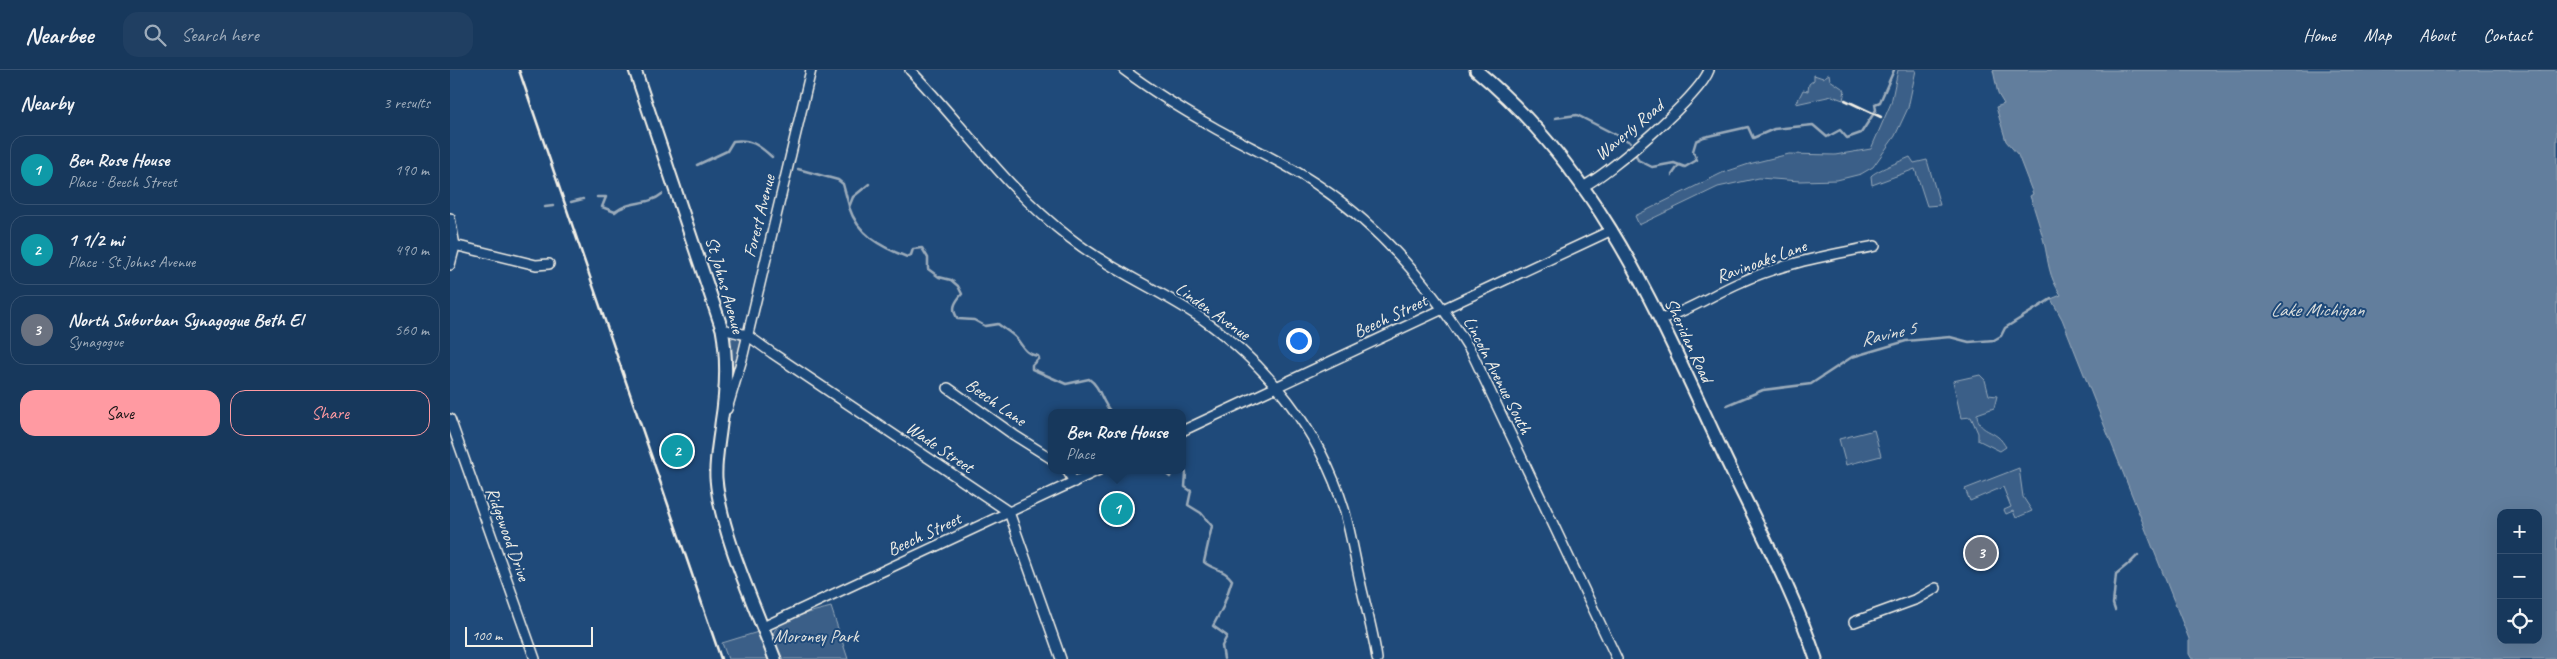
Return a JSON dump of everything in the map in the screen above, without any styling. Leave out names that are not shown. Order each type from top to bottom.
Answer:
[{"type":"street","name":"St Johns Avenue","points":[[636,70],[722,329],[726,358],[726,392],[716,460],[718,493],[725,523],[775,659]]},
{"type":"street","name":"Forest Avenue","points":[[721,426],[737,378],[811,70]]},
{"type":"street","name":"Linden Avenue","points":[[910,70],[954,118],[990,163],[1037,211],[1099,260],[1184,307],[1234,342],[1277,387],[1303,422],[1321,453],[1343,508],[1377,659]]},
{"type":"street","name":"Lincoln Avenue South","points":[[1124,70],[1214,128],[1285,165],[1347,206],[1400,256],[1444,308],[1472,353],[1497,403],[1617,659]]},
{"type":"street","name":"Sheridan Road","points":[[1476,70],[1514,103],[1547,138],[1612,230],[1638,274],[1794,602],[1816,659]]},
{"type":"street","name":"Waverly Road","points":[[1582,187],[1603,173],[1671,117],[1690,98],[1709,70]]},
{"type":"street","points":[[450,218],[452,245],[450,265]]},
{"type":"street","name":"Beech Street","points":[[1186,429],[1612,230]]},
{"type":"street","points":[[452,245],[536,266],[549,264]]},
{"type":"street","name":"Ravinoaks Lane","points":[[1661,320],[1742,281],[1764,273],[1826,256],[1876,246]]},
{"type":"street","name":"Wade Street","points":[[722,329],[747,335],[1009,512]]},
{"type":"street","name":"Beech Lane","points":[[948,388],[1014,436],[1048,457]]},
{"type":"street","name":"Ridgewood Drive","points":[[450,419],[535,659]]},
{"type":"street","points":[[1069,474],[1074,482]]},
{"type":"street","name":"Beech Street","points":[[763,627],[1091,474]]},
{"type":"street","points":[[1009,512],[1061,659]]},
{"type":"street","points":[[1854,622],[1917,599],[1936,588]]},
{"type":"green space","points":[[1898,70],[1916,70],[1908,108],[1895,136],[1873,167],[1861,174],[1837,180],[1800,181],[1759,178],[1718,187],[1639,225],[1635,216],[1722,173],[1749,164],[1789,154],[1835,155],[1871,149],[1891,103]]},
{"type":"green space","points":[[1829,74],[1830,80],[1845,90],[1843,100],[1832,96],[1796,104],[1803,90],[1808,91],[1809,84],[1814,80],[1814,75],[1823,78]]},
{"type":"green space","points":[[1910,157],[1914,163],[1927,160],[1940,205],[1927,206],[1915,169],[1872,185],[1871,176],[1873,174]]},
{"type":"green space","points":[[734,337],[743,341],[733,378],[729,340]]},
{"type":"green space","points":[[1980,375],[1985,380],[1989,395],[1997,396],[1994,408],[1977,414],[1979,423],[1998,437],[2006,447],[2000,451],[1978,440],[1978,433],[1971,417],[1961,418],[1953,381]]},
{"type":"green space","points":[[1874,430],[1881,456],[1846,465],[1839,439]]},
{"type":"green space","points":[[2019,468],[2023,497],[2032,511],[2016,518],[2013,511],[2006,514],[2004,510],[2011,507],[2003,487],[1970,501],[1965,489]]},
{"type":"green space","name":"Moroney Park","points":[[831,607],[848,659],[782,659],[775,645],[773,636],[775,630],[788,620]]},
{"type":"green space","points":[[758,632],[768,659],[728,659],[722,643]]},
{"type":"water","name":"Lake Michigan","points":[[1993,70],[2557,70],[2557,659],[2192,659],[2189,654],[2189,639],[2062,319],[2051,299],[2061,295],[2050,269],[2030,196],[2033,194],[2018,155],[2006,141],[1996,107],[2004,104],[1998,94]]},
{"type":"waterway","points":[[1636,155],[1638,160],[1652,167],[1674,163],[1685,167],[1697,160],[1693,151],[1696,141],[1704,137],[1748,127],[1753,138],[1774,129],[1813,125],[1827,137],[1840,130],[1847,138],[1861,133],[1876,110],[1875,104],[1880,102],[1894,70]]},
{"type":"waterway","points":[[1555,118],[1577,115],[1630,142]]},
{"type":"waterway","points":[[697,165],[727,151],[733,141],[739,140],[754,144],[772,157]]},
{"type":"waterway","points":[[1672,175],[1679,165]]},
{"type":"waterway","points":[[798,169],[838,180],[843,184],[849,206]]},
{"type":"waterway","points":[[869,184],[853,197],[849,207],[853,217],[864,232],[888,249],[907,257],[911,255],[913,249],[922,248],[928,258],[928,269],[939,277],[951,280],[958,286],[962,294],[954,306],[958,319],[974,320],[985,326],[998,324],[1015,337],[1027,352],[1038,356],[1039,358],[1032,365],[1032,369],[1066,384],[1089,379],[1096,386],[1108,409]]},
{"type":"waterway","points":[[597,197],[606,197],[602,207],[615,212],[620,208],[651,200],[662,194]]},
{"type":"waterway","points":[[571,202],[583,199]]},
{"type":"waterway","points":[[545,207],[553,206]]},
{"type":"waterway","name":"Ravine 5","points":[[1727,405],[1763,390],[1811,384],[1852,357],[1906,341],[1950,337],[1969,342],[1994,340],[2001,336],[2005,328],[2051,299]]},
{"type":"waterway","points":[[1167,474],[1170,477],[1171,474]]},
{"type":"waterway","points":[[1186,474],[1185,487],[1191,491],[1188,505],[1201,513],[1212,526],[1204,562],[1226,574],[1232,580],[1223,607],[1213,626],[1227,636],[1222,646],[1224,659]]},
{"type":"waterway","points":[[2129,564],[2138,555]]},
{"type":"waterway","points":[[2115,610],[2113,604],[2116,574],[2127,565]]},
{"type":"railway","points":[[519,70],[721,659]]},
{"type":"railway","points":[[1845,100],[1881,117]]},
{"type":"place","name":"1 1/2 mi","points":[[677,451]]},
{"type":"place","name":"Ben Rose House","points":[[1117,509]]},
{"type":"place","name":"North Suburban Synagogue Beth El","points":[[1981,553]]}]
